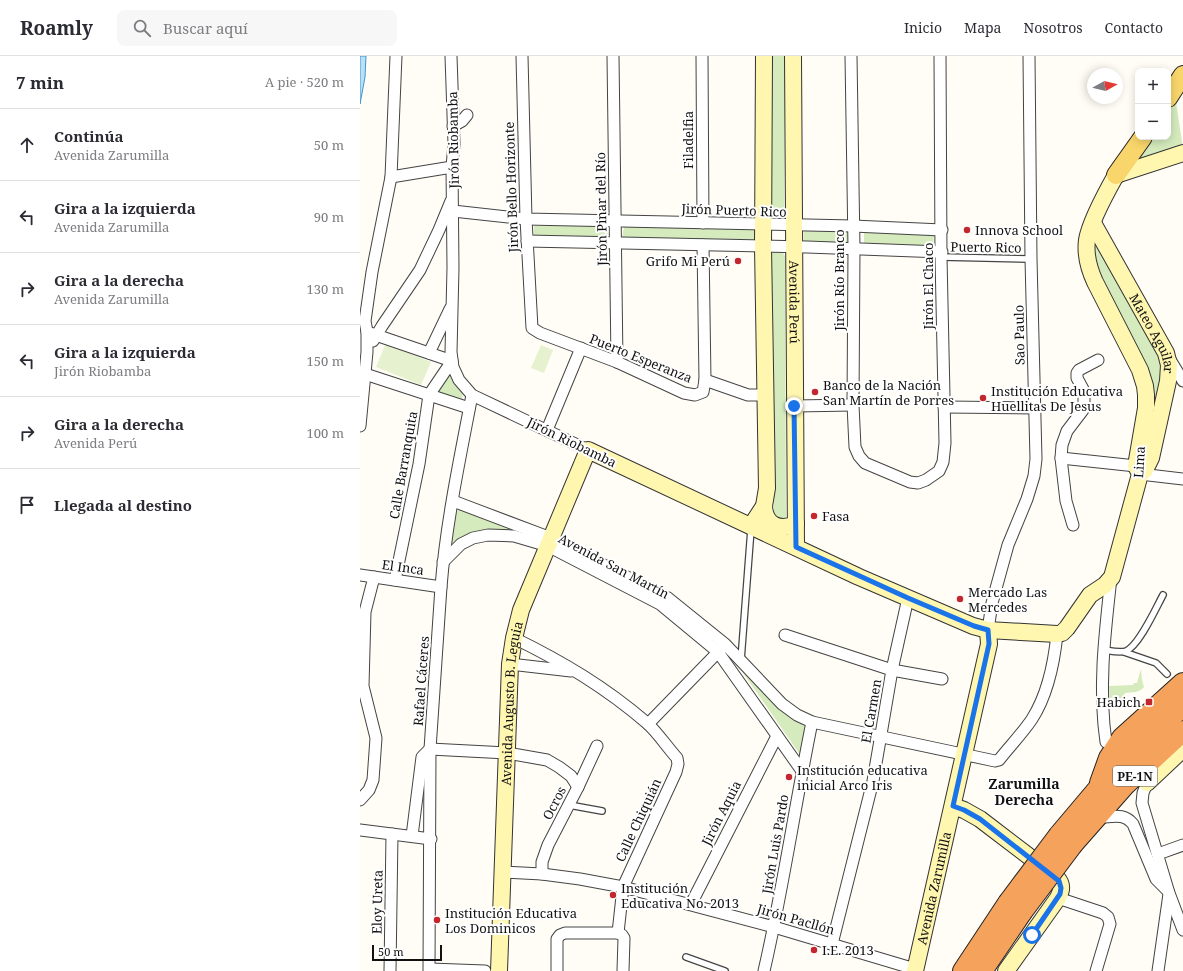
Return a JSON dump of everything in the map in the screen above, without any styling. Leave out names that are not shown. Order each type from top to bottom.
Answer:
[{"type":"highway","points":[[1097,790],[1109,758],[1122,738],[1175,678]]},
{"type":"highway","name":"PE-1N","points":[[963,971],[1015,908],[1066,839],[1097,790],[1129,757],[1183,706]]},
{"type":"highway","name":"PE-1N","points":[[1066,839],[1097,820],[1125,785],[1183,731]]},
{"type":"highway","points":[[1097,820],[1116,811],[1146,783]]},
{"type":"highway","name":"PE-1N","points":[[982,971],[1015,908]]},
{"type":"main road","points":[[764,56],[764,247],[767,488],[764,513],[768,520],[774,525],[782,527],[796,524]]},
{"type":"main road","name":"Avenida Perú","points":[[793,56],[796,547]]},
{"type":"main road","points":[[1171,93],[1183,75]]},
{"type":"main road","points":[[1116,175],[1141,140]]},
{"type":"main road","points":[[1116,175],[1183,153]]},
{"type":"main road","name":"Lima","points":[[1112,577],[1138,470],[1146,408],[1145,386],[1140,370],[1095,282],[1089,268],[1087,256],[1087,240],[1093,223],[1104,197],[1116,175]]},
{"type":"main road","name":"Mateo Aguilar","points":[[1093,223],[1166,353],[1169,365],[1168,381],[1149,465],[1138,470]]},
{"type":"main road","name":"Jirón Riobamba","points":[[588,450],[796,547],[974,626],[988,630],[1057,634]]},
{"type":"main road","name":"Avenida Augusto B. Leguia","points":[[499,971],[510,664],[514,638],[521,610],[588,450]]},
{"type":"main road","points":[[752,526],[764,506]]},
{"type":"main road","points":[[1057,634],[1062,633],[1067,628],[1090,595],[1105,585],[1112,577]]},
{"type":"main road","name":"Avenida Zarumilla","points":[[915,970],[989,644],[988,630]]},
{"type":"main road","points":[[1146,783],[1183,749]]},
{"type":"main road","points":[[953,806],[980,819],[1056,877],[1060,882],[1061,888],[1058,898],[1006,971]]},
{"type":"street","points":[[396,56],[391,177],[372,272],[365,321],[372,334],[452,361]]},
{"type":"street","name":"Jirón Riobamba","points":[[451,56],[454,144],[452,167],[453,367],[459,380],[472,395],[588,450]]},
{"type":"street","name":"Jirón Bello Horizonte","points":[[522,56],[530,316]]},
{"type":"street","name":"Jirón Pinar del Río","points":[[613,56],[617,362]]},
{"type":"street","name":"Filadelfia","points":[[702,56],[703,223]]},
{"type":"street","name":"Jirón Río Branco","points":[[852,56],[854,248],[853,405],[855,447],[865,464],[899,478]]},
{"type":"street","name":"Jirón El Chaco","points":[[899,478],[918,483],[926,480],[940,469],[943,462],[945,443],[941,254],[940,56]]},
{"type":"street","name":"Sao Paulo","points":[[988,630],[992,603],[1008,545],[1027,500],[1034,476],[1036,459],[1031,259],[1029,56]]},
{"type":"street","points":[[453,126],[462,121],[467,115]]},
{"type":"street","points":[[391,177],[452,167]]},
{"type":"street","points":[[360,426],[367,352],[372,334],[382,326],[420,270],[439,230],[453,194]]},
{"type":"street","name":"Jirón Puerto Rico","points":[[453,211],[526,219],[615,220],[794,226],[853,226],[942,230]]},
{"type":"street","points":[[527,241],[764,247],[794,246],[854,248],[941,254]]},
{"type":"street","name":"Puerto Esperanza","points":[[530,316],[532,328],[536,330],[617,362],[684,393],[695,395],[703,392],[705,380],[703,245]]},
{"type":"street","points":[[429,353],[452,305]]},
{"type":"street","points":[[547,430],[581,348]]},
{"type":"street","points":[[1166,353],[1183,381]]},
{"type":"street","points":[[1073,525],[1066,501],[1061,458],[1062,445],[1067,431],[1084,410],[1084,391],[1077,378],[1077,373],[1079,370],[1098,360]]},
{"type":"street","name":"Calle Barranquita","points":[[395,580],[419,464],[429,395],[452,361]]},
{"type":"street","points":[[365,374],[469,408]]},
{"type":"street","points":[[705,380],[748,395],[766,395]]},
{"type":"street","name":"Rafael Cáceres","points":[[430,970],[430,749],[441,587],[443,562],[472,395]]},
{"type":"street","points":[[794,406],[853,405]]},
{"type":"street","points":[[944,407],[1034,408]]},
{"type":"street","points":[[1061,458],[1138,470],[1183,479]]},
{"type":"street","name":"Avenida San Martín","points":[[453,501],[549,542],[660,604],[741,661],[782,704],[797,715],[812,722],[995,761],[999,760],[1028,725],[1038,707],[1048,684],[1057,634]]},
{"type":"street","name":"Avenida San Martín","points":[[443,562],[461,544],[473,538],[488,535],[514,536],[549,542]]},
{"type":"street","name":"El Inca","points":[[360,575],[441,587]]},
{"type":"street","points":[[360,800],[369,790],[374,780],[376,738],[363,686],[365,612],[374,577]]},
{"type":"street","name":"Lima","points":[[1106,742],[1103,700],[1104,650],[1112,577]]},
{"type":"street","name":"El Carmen","points":[[832,944],[873,781],[892,670],[908,598]]},
{"type":"street","points":[[785,635],[892,670],[942,679]]},
{"type":"street","points":[[514,638],[550,655],[595,682],[648,724],[722,648]]},
{"type":"street","name":"Avenida San Martín","points":[[722,648],[777,736],[802,771]]},
{"type":"street","points":[[510,664],[576,671]]},
{"type":"street","name":"Jirón Luis Pardo","points":[[764,971],[774,927],[812,722]]},
{"type":"street","name":"Calle Chiquián","points":[[618,933],[623,887],[678,764],[677,758],[648,724]]},
{"type":"street","name":"Jirón Aquia","points":[[691,904],[777,736]]},
{"type":"street","name":"Ocros","points":[[542,874],[542,862],[548,845],[597,746]]},
{"type":"street","points":[[412,836],[422,757],[430,749],[507,753],[547,760],[571,776],[578,787]]},
{"type":"street","points":[[1146,783],[1142,803],[1170,893],[1183,929]]},
{"type":"street","points":[[1097,820],[1117,816],[1129,819],[1133,824],[1156,879],[1170,893]]},
{"type":"street","points":[[360,830],[431,839]]},
{"type":"street","name":"Eloy Ureta","points":[[390,971],[392,834]]},
{"type":"street","points":[[1158,854],[1183,845]]},
{"type":"street","name":"Jirón Pacllón","points":[[502,872],[542,874],[623,887],[774,927],[915,970]]},
{"type":"street","points":[[1158,971],[1170,893]]},
{"type":"street","points":[[1058,898],[1102,913],[1108,917],[1110,924],[1096,971]]},
{"type":"street","points":[[558,971],[557,939],[560,935],[566,933],[618,933],[622,935],[624,938],[623,971]]},
{"type":"street","points":[[430,970],[484,971]]},
{"type":"lane","name":"Puerto Rico","points":[[941,254],[1031,259]]},
{"type":"lane","points":[[741,661],[752,526]]},
{"type":"lane","points":[[1124,652],[1133,647],[1140,637],[1163,595]]},
{"type":"lane","points":[[1104,650],[1124,652],[1156,663],[1175,678]]},
{"type":"lane","points":[[569,805],[602,811]]},
{"type":"lane","points":[[686,957],[725,971]]},
{"type":"green space","points":[[771,56],[785,56],[784,214],[775,217],[771,215]]},
{"type":"green space","points":[[1175,96],[1183,148],[1136,163],[1145,140],[1171,140],[1171,101]]},
{"type":"green space","points":[[534,226],[608,226],[608,237],[534,238]]},
{"type":"green space","points":[[624,227],[756,228],[756,240],[622,238]]},
{"type":"green space","points":[[804,230],[849,231],[849,245],[804,244]]},
{"type":"green space","points":[[864,232],[934,235],[933,247],[864,243]]},
{"type":"green space","points":[[1094,235],[1164,356],[1148,465],[1151,404],[1094,272]]},
{"type":"green space","points":[[773,252],[783,253],[785,256],[786,520],[774,519],[771,255]]},
{"type":"green space","points":[[386,343],[431,362],[421,385],[376,367]]},
{"type":"green space","points":[[541,345],[553,350],[544,373],[531,368]]},
{"type":"green space","points":[[448,374],[463,393],[462,399],[454,401],[437,393],[438,387]]},
{"type":"green space","points":[[459,509],[545,540],[522,534],[451,546],[450,543],[456,513]]},
{"type":"green space","points":[[739,667],[806,728],[801,756]]},
{"type":"green space","points":[[1141,669],[1144,687],[1138,691],[1125,693],[1122,699],[1110,701],[1109,686],[1133,685],[1134,683],[1137,683]]},
{"type":"water","points":[[360,56],[366,56],[365,77],[360,104]]},
{"type":"place","name":"Innova School","points":[[967,230]]},
{"type":"place","name":"Grifo Mi Perú","points":[[738,261]]},
{"type":"place","name":"Banco de la Nación San Martín de Porres","points":[[815,392]]},
{"type":"place","name":"Institución Educativa Huellitas De Jesus","points":[[983,398]]},
{"type":"place","name":"Fasa","points":[[814,516]]},
{"type":"place","name":"Mercado Las Mercedes","points":[[960,599]]},
{"type":"place","name":"Habich","points":[[1149,702]]},
{"type":"place","name":"Institución educativa inicial Arco Iris","points":[[789,777]]},
{"type":"place","name":"Institución Educativa No. 2013","points":[[613,895]]},
{"type":"place","name":"Institución Educativa Los Dominicos","points":[[437,920]]},
{"type":"place","name":"I.E. 2013","points":[[814,950]]},
{"type":"district","name":"Zarumilla Derecha","points":[[1024,792]]},
{"type":"route","points":[[794,406],[796,547],[859,577],[974,626],[988,630],[989,644],[953,806],[980,819],[1056,877],[1061,884],[1060,894],[1032,935]]}]
